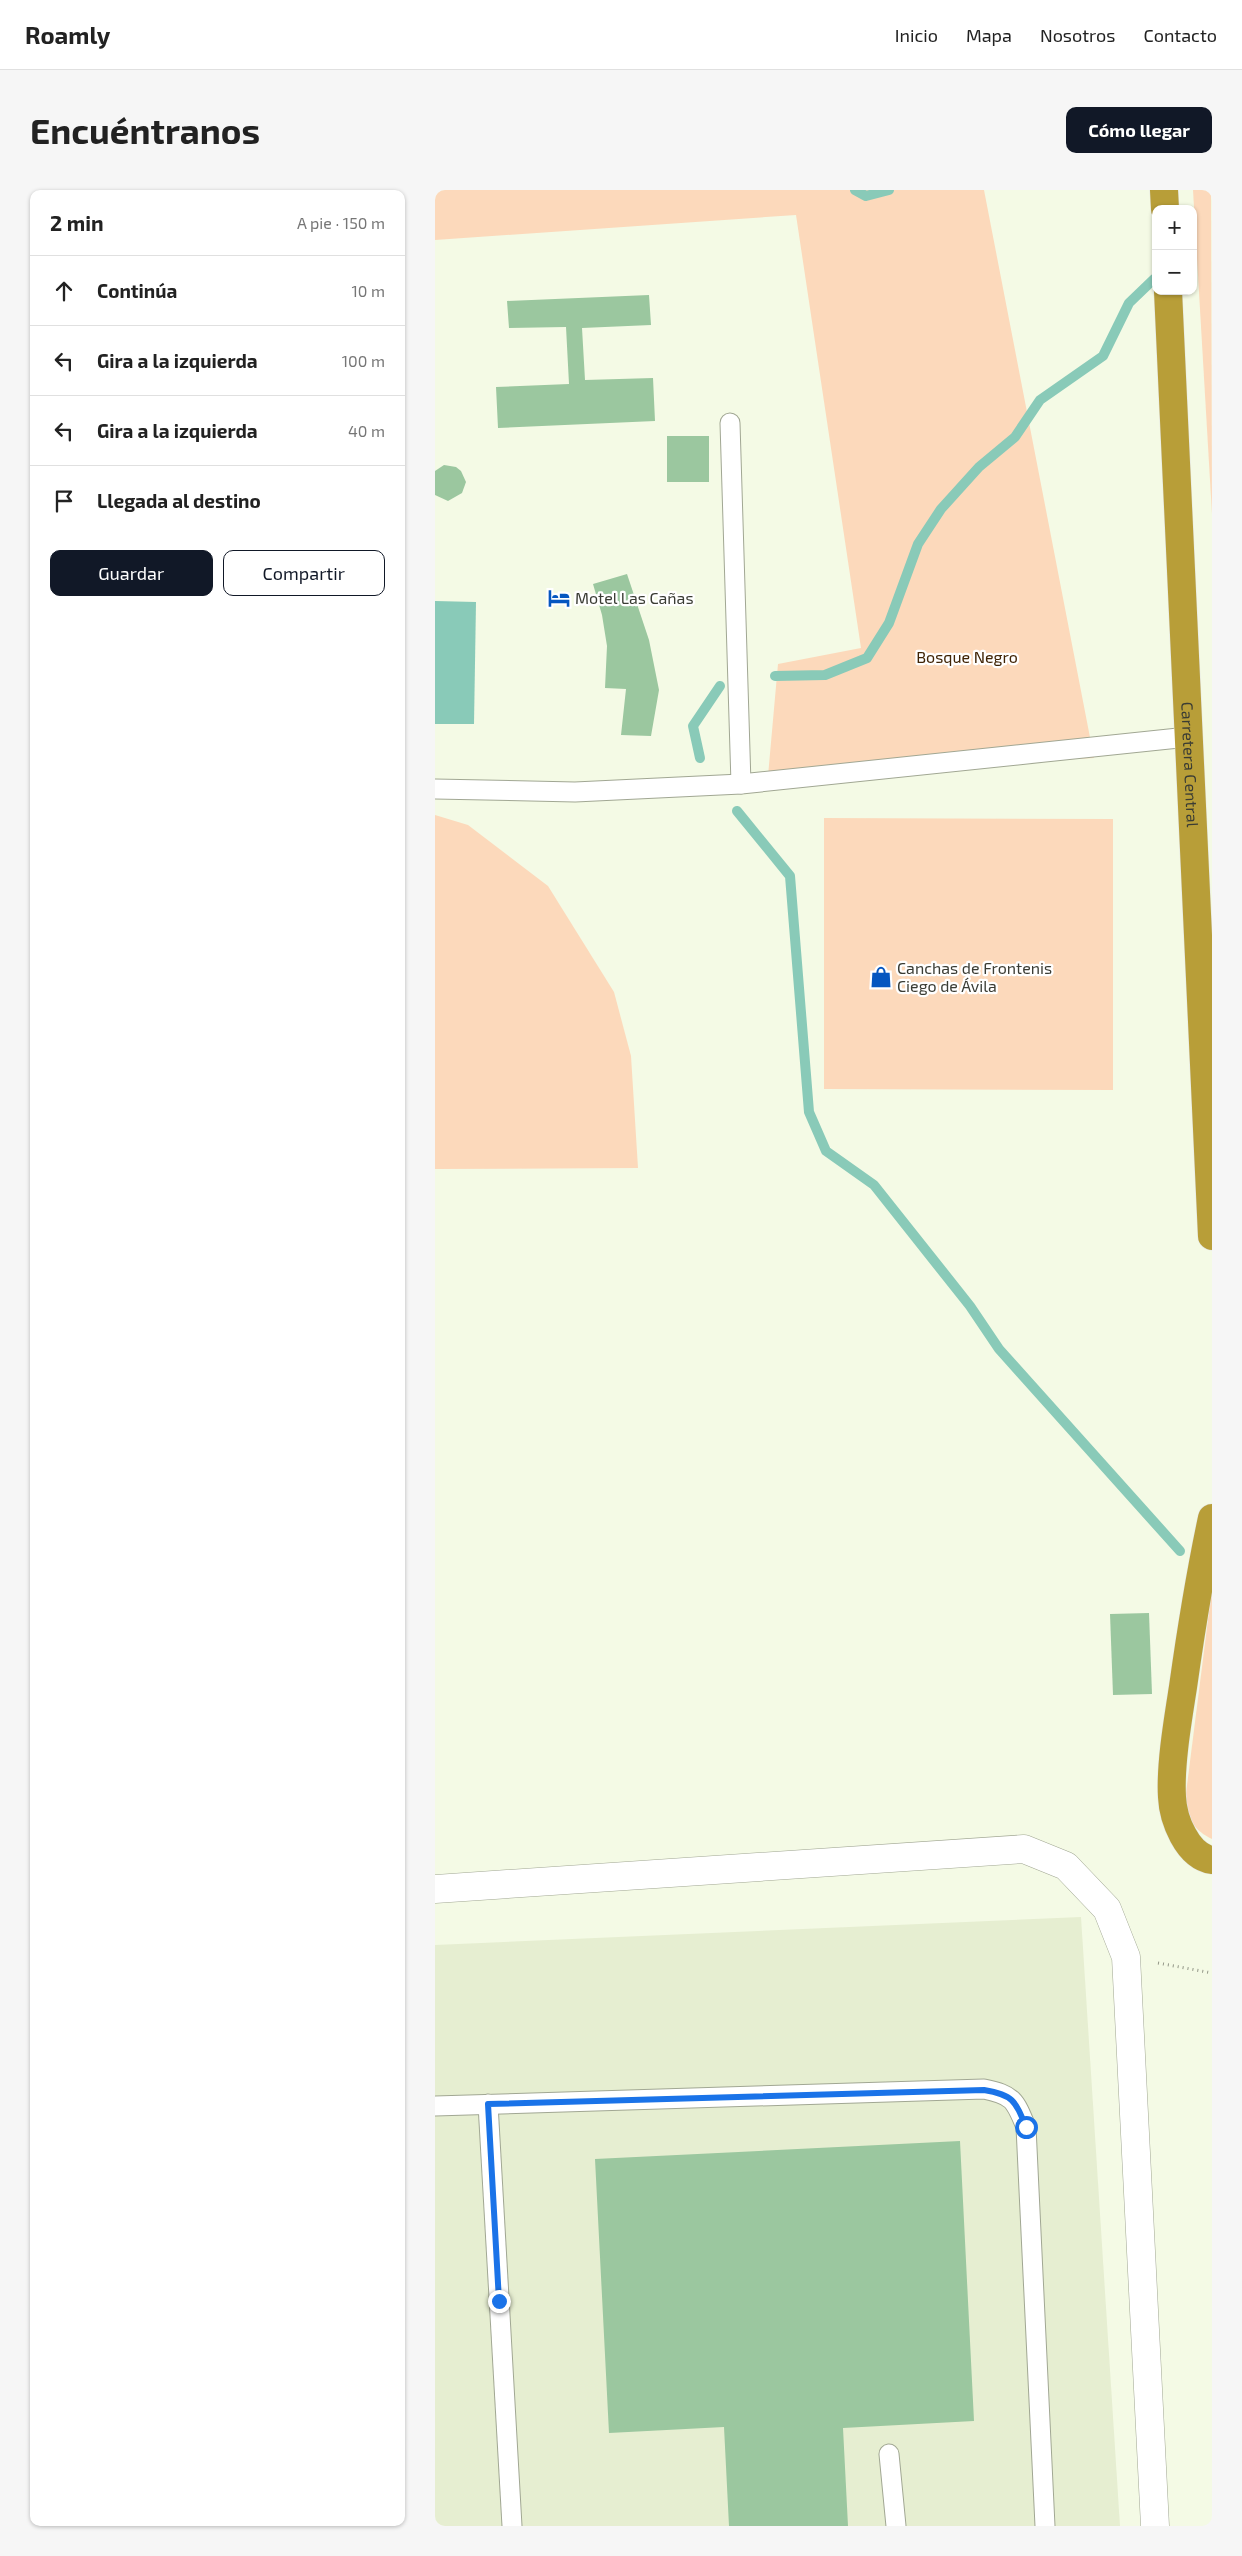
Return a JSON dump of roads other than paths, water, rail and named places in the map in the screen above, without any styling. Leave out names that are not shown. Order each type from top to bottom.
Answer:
[{"type":"highway","points":[[1164,190],[1165,205]]},
{"type":"highway","name":"Carretera Central","points":[[1168,295],[1200,736],[1212,1236]]},
{"type":"highway","points":[[1212,1518],[1200,1574],[1178,1719],[1172,1798],[1177,1823],[1187,1844],[1212,1860]]},
{"type":"street","points":[[435,1889],[1024,1849],[1066,1866],[1107,1909],[1125,1957],[1155,2526]]},
{"type":"lane","points":[[730,423],[741,784]]},
{"type":"lane","points":[[435,789],[575,792],[741,784],[1200,736]]},
{"type":"lane","points":[[435,2106],[984,2090],[1005,2094],[1017,2106],[1026,2127],[1045,2526]]},
{"type":"lane","points":[[488,2104],[512,2526]]},
{"type":"lane","points":[[889,2454],[896,2526]]},
{"type":"water","points":[[435,601],[476,602],[474,724],[435,724]]},
{"type":"waterway","points":[[855,190],[866,196],[889,190]]},
{"type":"waterway","points":[[775,676],[825,675],[867,658],[889,623],[918,544],[941,509],[979,467],[1015,437],[1040,400],[1103,356],[1129,303],[1152,281]]},
{"type":"waterway","points":[[700,758],[693,726],[720,686]]},
{"type":"waterway","points":[[737,811],[790,876],[809,1112],[826,1151],[874,1185],[970,1306],[999,1349],[1180,1551]]},
{"type":"place","name":"Motel Las Cañas","points":[[559,598]]},
{"type":"place","name":"Canchas de Frontenis Ciego de Ávila","points":[[881,977]]},
{"type":"park label","name":"Bosque Negro","points":[[967,657]]}]
